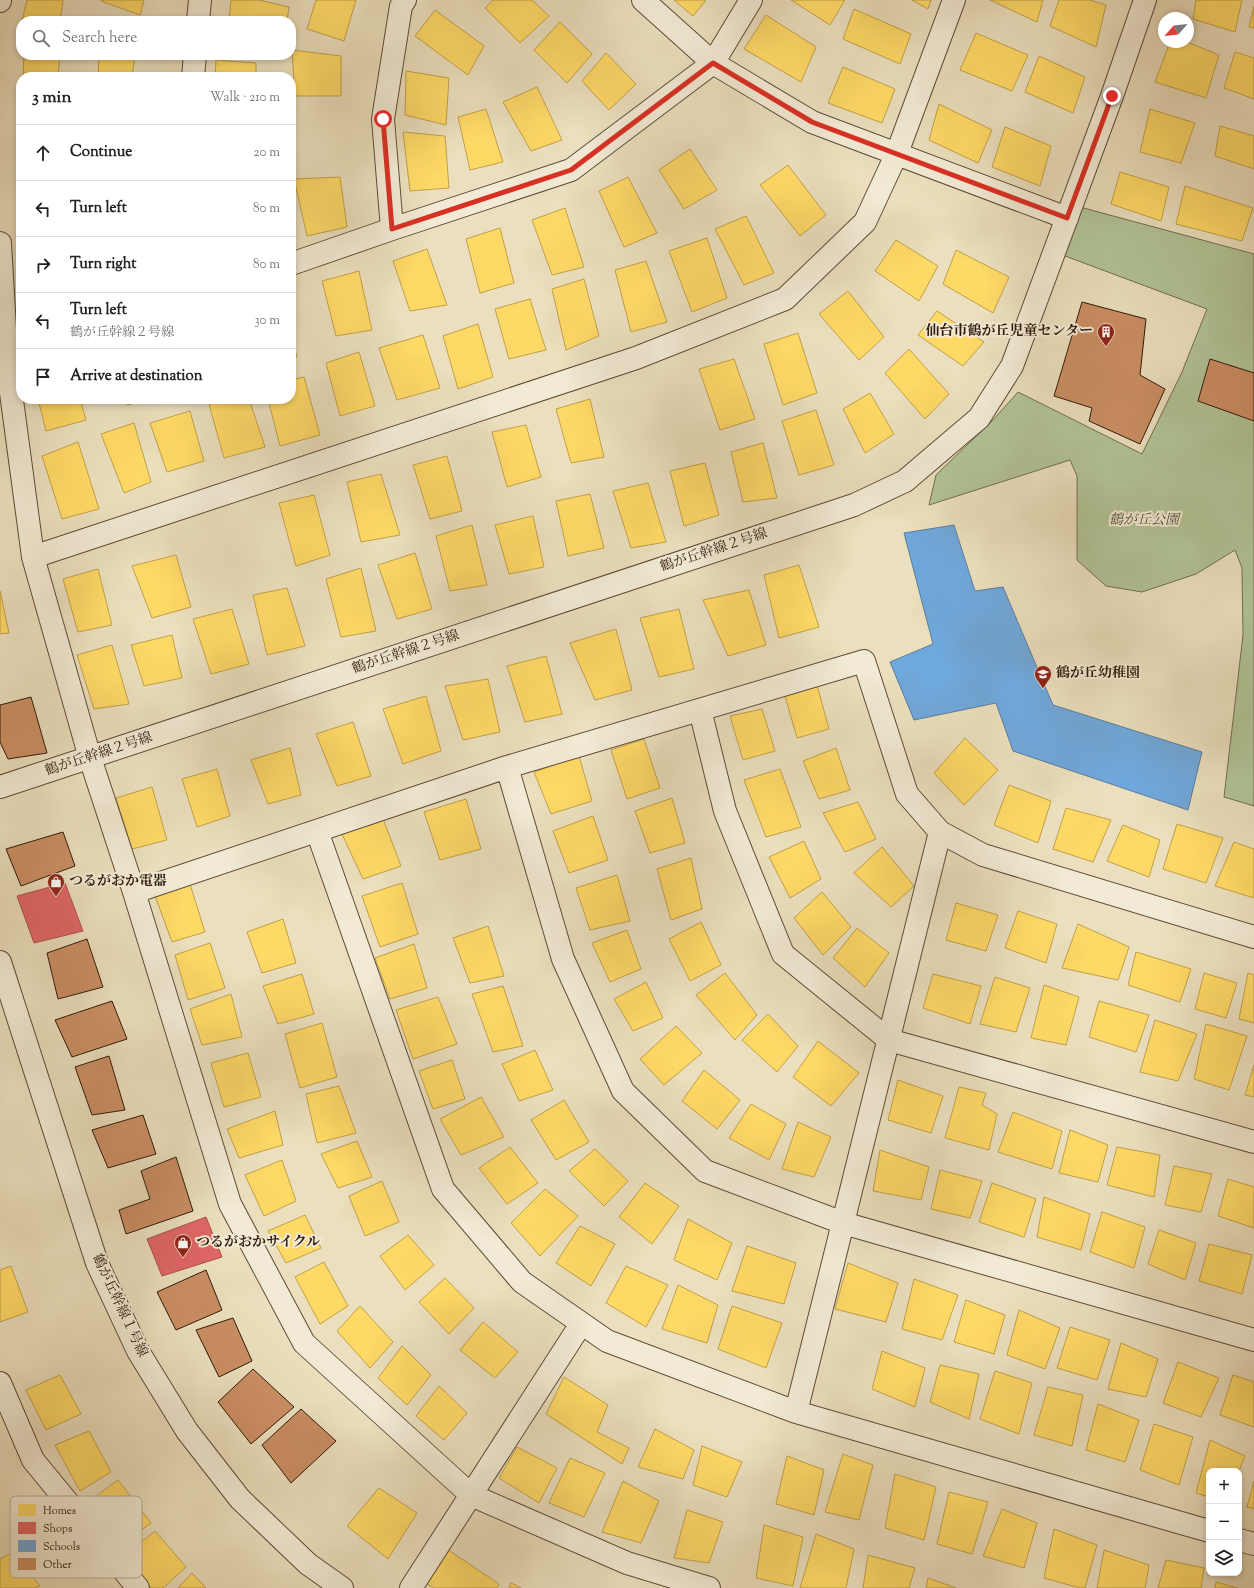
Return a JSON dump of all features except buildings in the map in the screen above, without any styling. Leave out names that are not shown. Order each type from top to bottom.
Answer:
[{"type":"street","points":[[198,16],[200,0]]},
{"type":"street","points":[[392,229],[383,119],[401,6],[405,0]]},
{"type":"street","points":[[643,0],[713,63],[812,122],[1067,218]]},
{"type":"street","points":[[296,262],[571,170],[713,63],[751,0]]},
{"type":"street","points":[[33,557],[636,358],[785,299],[865,222],[896,153],[954,0]]},
{"type":"street","name":"鶴が丘幹線２号線","points":[[0,788],[854,505],[905,481],[979,418],[1012,366],[1146,0]]},
{"type":"street","points":[[193,72],[195,60]]},
{"type":"street","points":[[0,243],[16,382]]},
{"type":"street","points":[[18,404],[33,557],[90,758],[134,892],[230,1204],[304,1343],[471,1495],[627,1563],[709,1588]]},
{"type":"street","points":[[134,892],[507,767],[864,661],[907,794],[940,832],[983,855],[1254,937]]},
{"type":"street","points":[[700,710],[725,811],[783,954],[889,1040],[1254,1142]]},
{"type":"street","points":[[507,767],[563,959],[623,1091],[705,1171],[843,1223],[1254,1340]]},
{"type":"street","points":[[317,831],[443,1189],[522,1282],[607,1341],[796,1412],[1206,1530]]},
{"type":"street","points":[[796,1412],[940,832]]},
{"type":"street","name":"鶴が丘幹線１号線","points":[[0,962],[97,1263],[138,1351],[187,1431],[240,1499],[308,1564],[342,1588]]},
{"type":"street","points":[[411,1588],[581,1324]]},
{"type":"street","points":[[0,1383],[33,1460],[63,1496]]},
{"type":"street","points":[[1242,1541],[1254,1544]]},
{"type":"street","points":[[130,1578],[138,1588]]},
{"type":"green space","name":"鶴が丘公園","points":[[1080,207],[1254,254],[1254,806],[1224,797],[1243,635],[1242,568],[1235,550],[1196,574],[1142,592],[1106,586],[1077,560],[1077,476],[1070,460],[929,505],[936,475],[993,420],[1018,392],[1142,454],[1182,372],[1207,309],[1065,256]]},
{"type":"place","name":"仙台市鶴が丘児童センター","points":[[1106,347]]},
{"type":"place","name":"鶴が丘幼稚園","points":[[1043,689]]},
{"type":"place","name":"つるがおか電器","points":[[56,897]]},
{"type":"place","name":"つるがおかサイクル","points":[[183,1258]]},
{"type":"route","points":[[383,119],[392,229],[571,170],[713,63],[812,122],[1067,218],[1112,96]]}]
